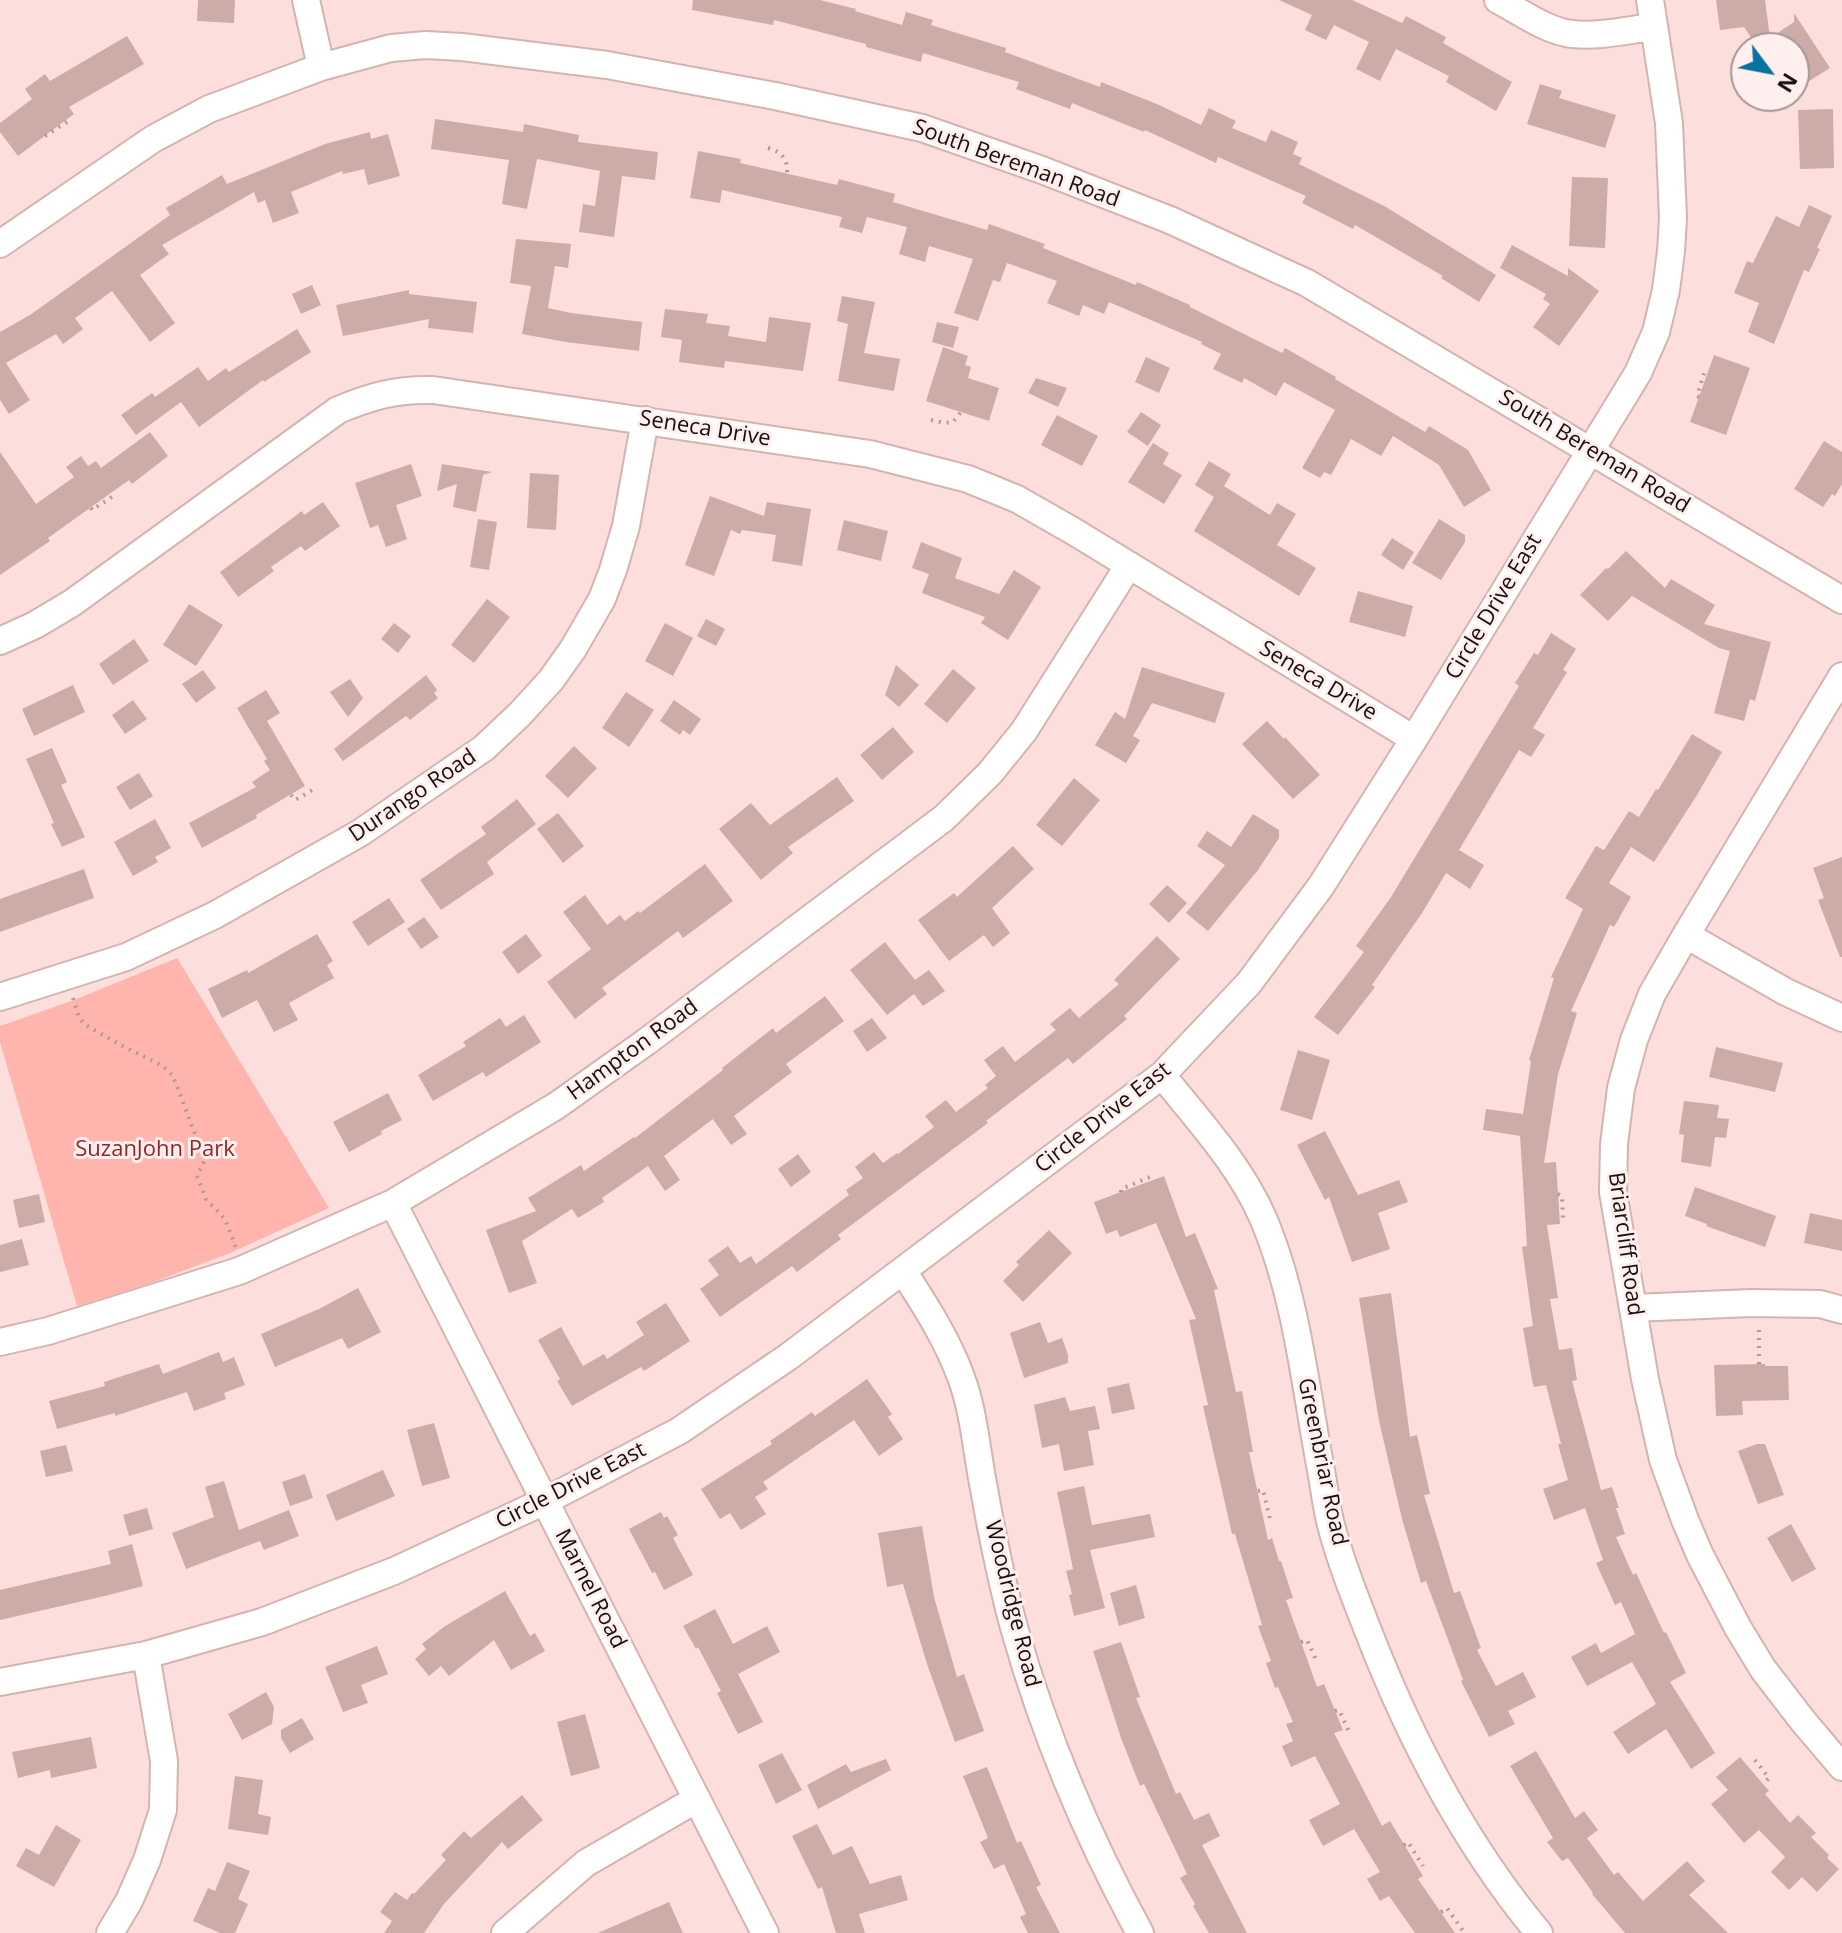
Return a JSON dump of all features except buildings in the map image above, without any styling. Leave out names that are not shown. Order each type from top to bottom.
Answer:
[{"type":"street","points":[[306,0],[321,67]]},
{"type":"street","points":[[1498,0],[1571,34],[1653,27]]},
{"type":"street","name":"Circle Drive East","points":[[0,1682],[146,1655],[262,1622],[394,1571],[545,1501],[679,1431],[788,1357],[1162,1075],[1249,983],[1321,886],[1638,373],[1656,332],[1666,290],[1673,195],[1669,123],[1650,0]]},
{"type":"street","name":"South Bereman Road","points":[[0,244],[153,139],[209,109],[321,67],[391,48],[426,45],[462,47],[607,65],[775,96],[922,128],[1042,170],[1170,220],[1307,283],[1842,600]]},
{"type":"street","name":"Seneca Drive","points":[[0,641],[59,612],[338,410],[369,397],[398,390],[433,390],[870,454],[968,479],[1017,499],[1414,739]]},
{"type":"street","name":"Durango Road","points":[[0,997],[126,957],[215,915],[360,833],[484,748],[551,680],[602,599],[626,526],[645,420]]},
{"type":"street","name":"Hampton Road","points":[[0,1342],[48,1331],[239,1271],[393,1203],[556,1106],[944,818],[990,773],[1024,731],[1129,565]]},
{"type":"street","name":"Briarcliff Road","points":[[1842,676],[1652,994],[1634,1040],[1621,1088],[1614,1144],[1613,1192],[1645,1379],[1663,1460],[1685,1520],[1738,1628],[1763,1669],[1842,1767]]},
{"type":"street","points":[[1686,935],[1786,992],[1842,1018]]},
{"type":"street","name":"Greenbriar Road","points":[[1162,1075],[1246,1185],[1280,1261],[1331,1524],[1394,1695],[1416,1743],[1468,1837],[1539,1933]]},
{"type":"street","name":"Marnel Road","points":[[393,1203],[765,1933]]},
{"type":"street","name":"Woodridge Road","points":[[903,1271],[940,1329],[962,1379],[992,1533],[1014,1629],[1030,1679],[1070,1786],[1140,1933]]},
{"type":"street","points":[[1633,1308],[1751,1303],[1820,1304],[1842,1310]]},
{"type":"street","points":[[110,1933],[129,1901],[147,1860],[163,1810],[164,1761],[146,1655]]},
{"type":"street","points":[[505,1933],[586,1863],[697,1799]]},
{"type":"path","points":[[45,136],[67,122]]},
{"type":"path","points":[[768,148],[786,159],[787,174]]},
{"type":"path","points":[[1699,397],[1705,370]]},
{"type":"path","points":[[931,420],[953,422],[961,412]]},
{"type":"path","points":[[91,508],[112,497]]},
{"type":"path","points":[[291,795],[295,800],[314,789]]},
{"type":"path","points":[[71,991],[84,1024],[163,1066],[173,1076],[205,1160],[197,1176],[206,1199],[225,1219],[238,1253]]},
{"type":"path","points":[[1121,1192],[1121,1189],[1150,1177]]},
{"type":"path","points":[[1558,1194],[1562,1196],[1563,1221]]},
{"type":"path","points":[[1759,1321],[1759,1364]]},
{"type":"path","points":[[1258,1491],[1263,1490],[1270,1519]]},
{"type":"path","points":[[1301,1642],[1307,1640],[1317,1662]]},
{"type":"path","points":[[1335,1711],[1339,1710],[1350,1734]]},
{"type":"path","points":[[1755,1760],[1769,1778],[1763,1784]]},
{"type":"path","points":[[1404,1845],[1408,1842],[1423,1866]]},
{"type":"path","points":[[1441,1912],[1447,1908],[1463,1931]]},
{"type":"green space","name":"SuzanJohn Park","points":[[177,958],[329,1208],[230,1253],[151,1283],[77,1306],[0,1042],[0,1026]]}]
